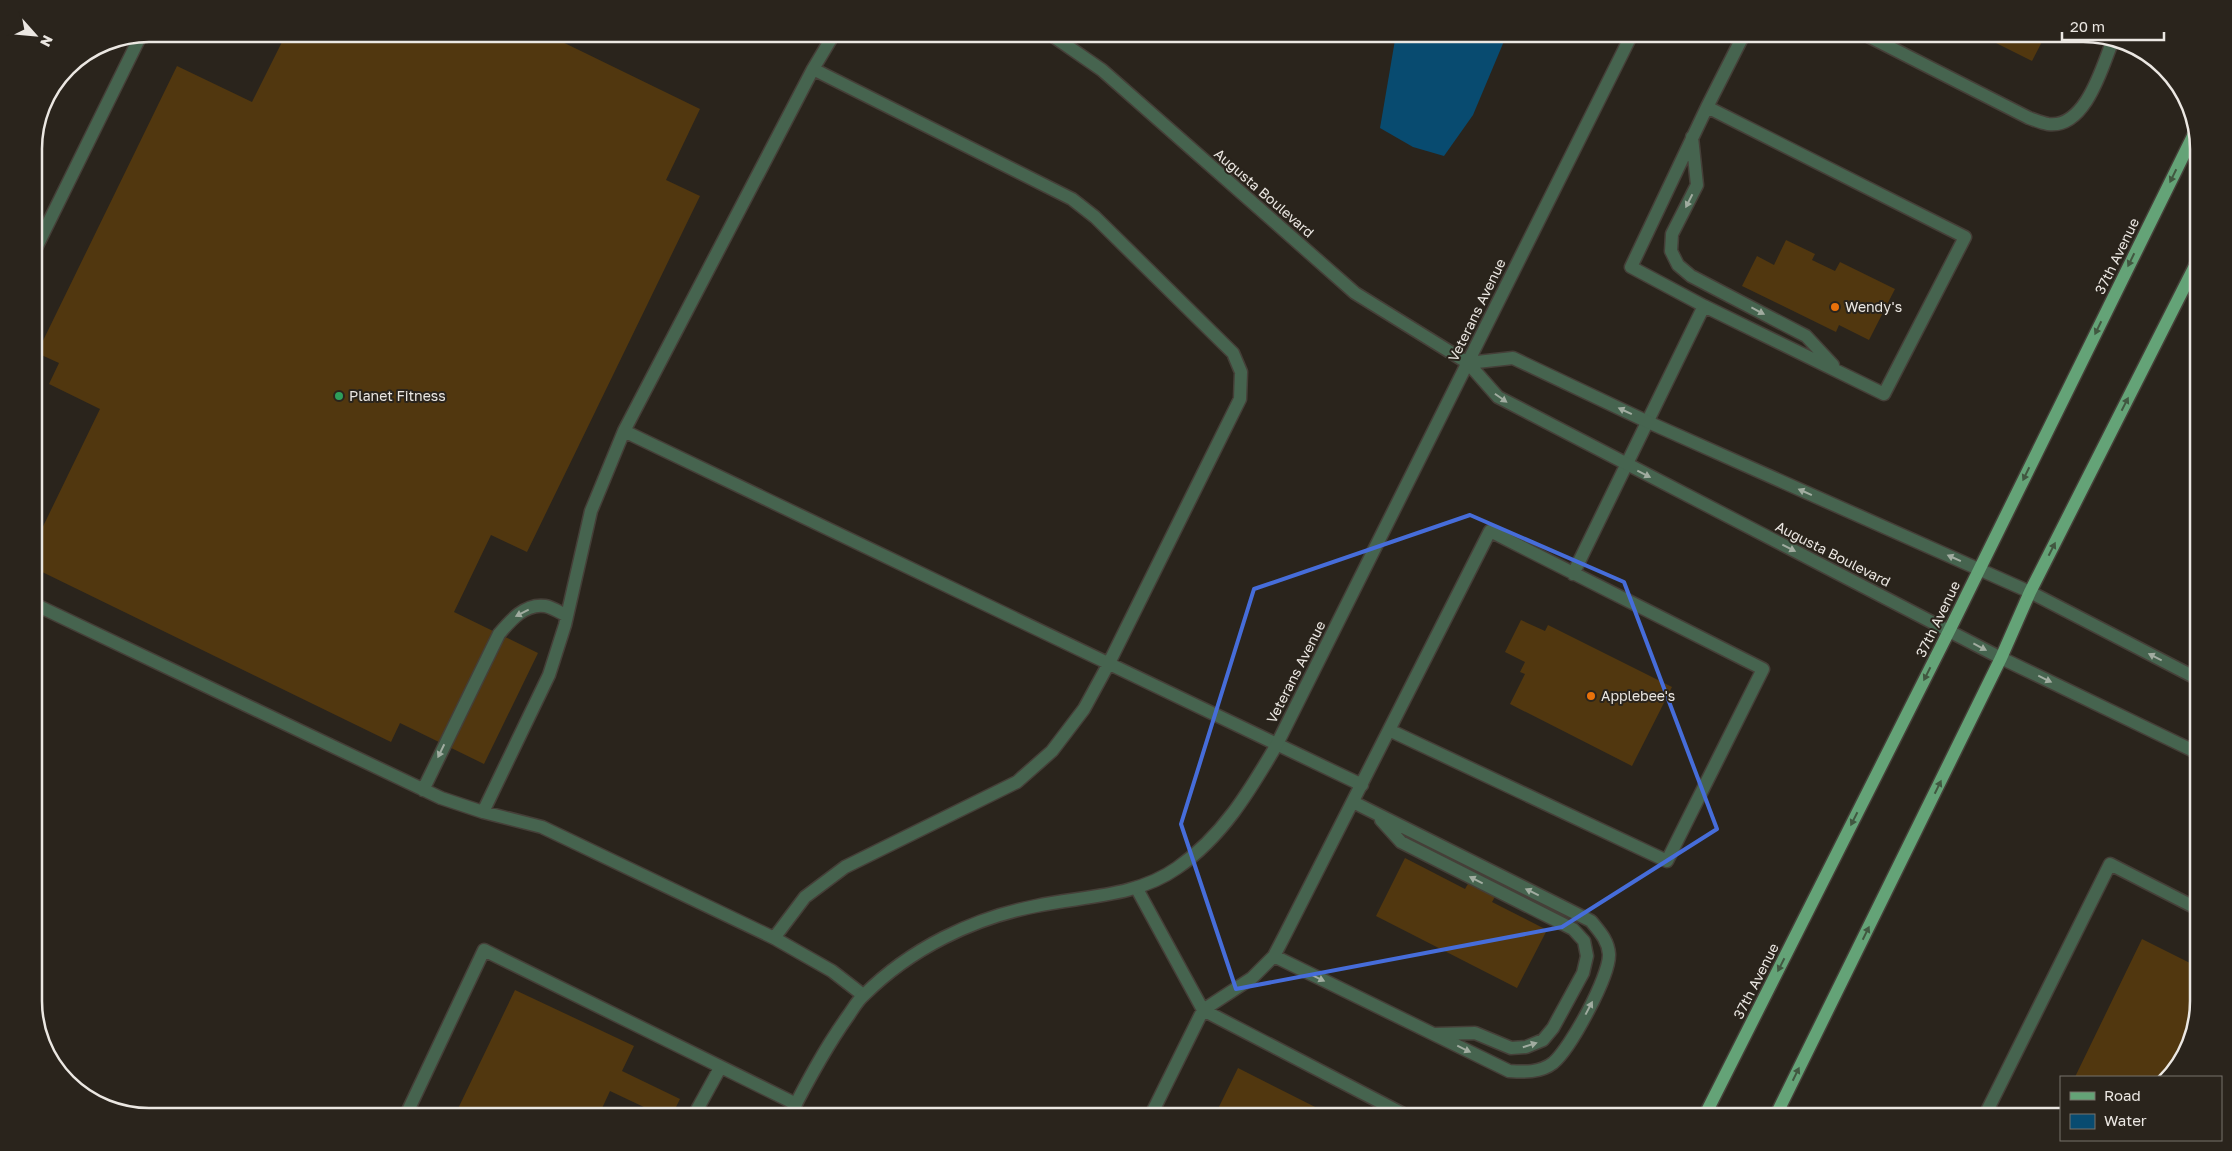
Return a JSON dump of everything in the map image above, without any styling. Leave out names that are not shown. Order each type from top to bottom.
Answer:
[{"type":"main road","name":"37th Avenue","points":[[1709,1108],[1949,631],[2189,144]]},
{"type":"main road","points":[[1779,1108],[2001,658],[2030,592],[2189,277]]},
{"type":"street","points":[[483,812],[549,675],[567,616],[591,511],[624,431],[829,42]]},
{"type":"street","name":"Augusta Boulevard","points":[[1062,42],[1102,70],[1354,294],[1468,362],[1498,397],[2001,658],[2190,749]]},
{"type":"street","name":"Veterans Avenue","points":[[794,1108],[832,1038],[863,996],[904,962],[947,936],[990,917],[1036,906],[1137,889],[1176,869],[1211,840],[1247,795],[1276,746],[1628,42]]},
{"type":"street","points":[[1707,106],[1965,237],[1884,394],[1704,306],[1630,267],[1707,106],[1740,42]]},
{"type":"street","points":[[1880,42],[2029,118],[2048,124],[2063,122],[2078,113],[2098,79],[2111,46]]},
{"type":"street","points":[[43,234],[137,43]]},
{"type":"street","points":[[774,938],[805,897],[844,867],[1017,782],[1052,751],[1084,709],[1108,665],[1240,400],[1240,372],[1233,353],[1095,217],[1072,199],[813,70]]},
{"type":"street","points":[[1692,137],[1697,185],[1672,234],[1671,251],[1678,265],[1691,276],[1806,336],[1840,373]]},
{"type":"street","points":[[1573,574],[1704,306]]},
{"type":"street","points":[[1468,362],[1513,358],[1648,422],[2030,592],[2190,675]]},
{"type":"street","points":[[624,431],[1276,746],[1362,785]]},
{"type":"street","points":[[1154,1108],[1203,1010],[1252,978],[1274,956],[1362,785],[1389,730],[1490,532],[1764,669],[1667,861],[1389,730]]},
{"type":"street","points":[[423,790],[499,634],[515,615],[533,608],[545,606],[567,616]]},
{"type":"street","points":[[43,608],[441,798],[483,812],[542,827],[774,938],[832,971],[863,996]]},
{"type":"street","points":[[1274,956],[1508,1071],[1532,1072],[1552,1064],[1567,1049],[1606,974],[1609,954],[1604,935],[1590,921],[1353,802]]},
{"type":"street","points":[[1376,814],[1402,842],[1573,929],[1584,941],[1587,956],[1584,972],[1553,1028],[1543,1040],[1526,1047],[1511,1048],[1475,1033],[1432,1034]]},
{"type":"street","points":[[1988,1108],[2110,864],[2190,905]]},
{"type":"street","points":[[1137,889],[1203,1010],[1392,1108]]},
{"type":"street","points":[[409,1108],[484,950],[796,1104]]},
{"type":"street","points":[[698,1108],[720,1068]]},
{"type":"highlighted area","points":[[1470,515],[1624,582],[1717,829],[1562,927],[1236,989],[1181,824],[1254,589]]},
{"type":"water","points":[[1395,42],[1504,42],[1473,115],[1444,156],[1413,147],[1380,128]]},
{"type":"building","name":"Planet Fitness","points":[[282,42],[562,42],[700,109],[666,180],[700,196],[527,552],[491,535],[454,612],[538,653],[484,764],[400,723],[391,742],[43,572],[43,526],[100,409],[49,384],[59,363],[43,356],[43,341],[177,66],[252,102]]},
{"type":"building","points":[[1994,42],[2042,42],[2032,61]]},
{"type":"building","name":"Wendy's","points":[[1786,240],[1815,254],[1812,260],[1835,271],[1840,262],[1895,289],[1869,340],[1839,325],[1836,332],[1742,286],[1757,256],[1774,265]]},
{"type":"building","name":"Applebee's","points":[[1521,620],[1545,631],[1548,625],[1672,687],[1632,766],[1510,704],[1525,674],[1520,672],[1525,662],[1505,652]]},
{"type":"building","points":[[1405,858],[1465,889],[1469,882],[1496,895],[1492,902],[1547,930],[1517,988],[1376,916]]},
{"type":"building","points":[[2142,939],[2190,963],[2190,1002],[2186,1029],[2179,1049],[2172,1061],[2159,1076],[2075,1076]]},
{"type":"building","points":[[515,990],[634,1046],[622,1071],[680,1099],[676,1108],[646,1108],[610,1091],[602,1108],[458,1108]]},
{"type":"building","points":[[1238,1068],[1317,1108],[1218,1108]]},
{"type":"place","name":"Wendy's","points":[[1835,307]]},
{"type":"place","name":"Planet Fitness","points":[[339,396]]},
{"type":"place","name":"Applebee's","points":[[1591,696]]}]
